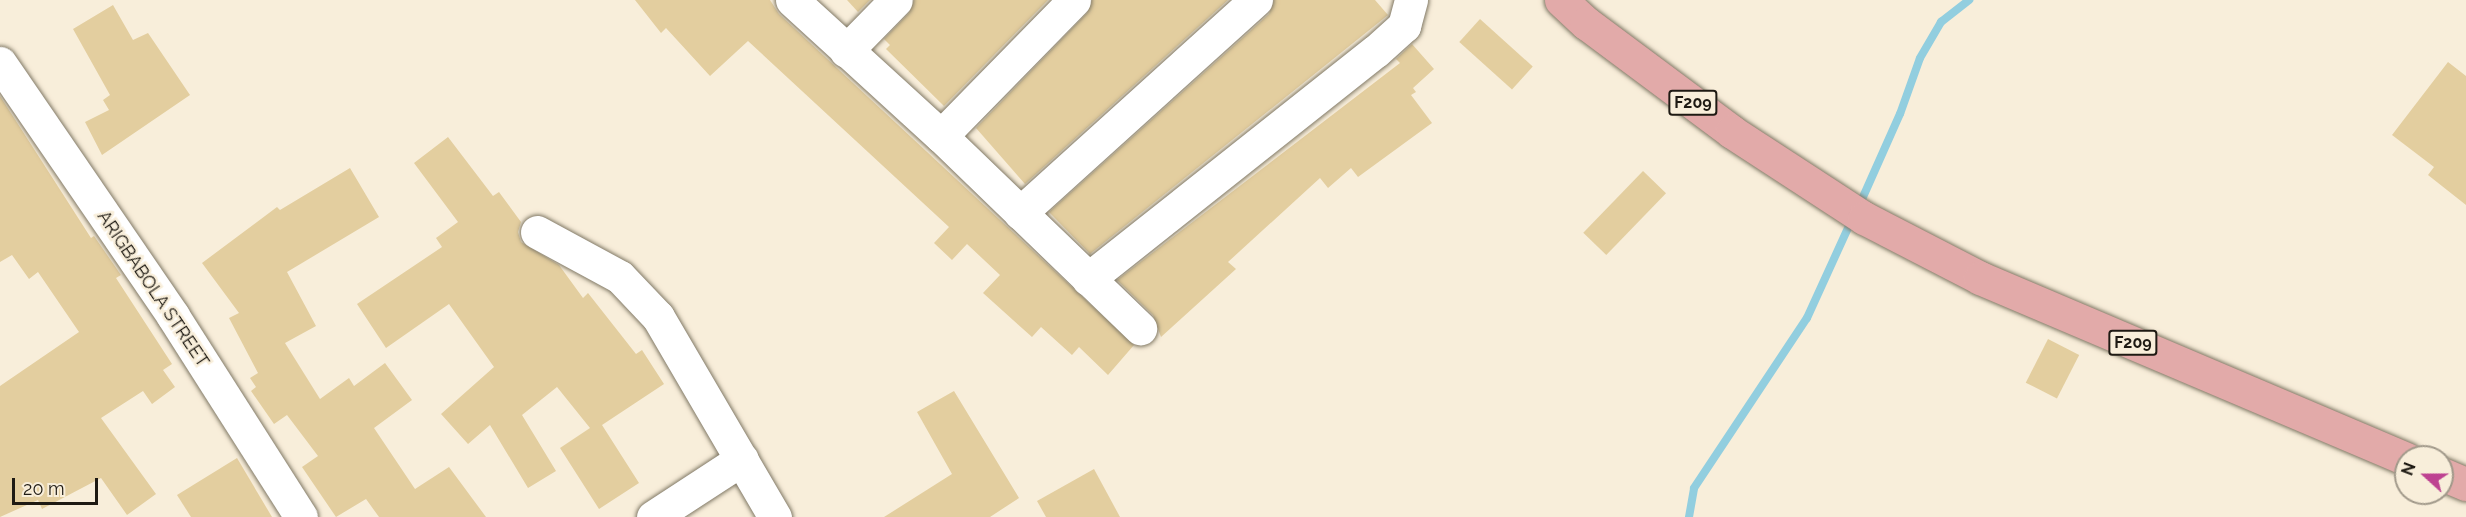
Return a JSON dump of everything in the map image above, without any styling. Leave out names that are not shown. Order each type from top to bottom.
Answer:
[{"type":"main road","name":"F209","points":[[1562,0],[1586,23],[1732,132],[1830,198],[1864,218],[1980,278],[2394,454]]},
{"type":"street","points":[[792,0],[941,136],[1140,328]]},
{"type":"street","points":[[846,51],[896,0]]},
{"type":"street","points":[[941,136],[1074,0]]},
{"type":"street","points":[[1020,213],[1256,0]]},
{"type":"street","points":[[1088,279],[1376,51],[1404,26],[1411,0]]},
{"type":"street","name":"ARIGBABOLA STREET","points":[[0,63],[173,316],[301,517]]},
{"type":"street","points":[[537,232],[620,277],[658,317],[775,517]]},
{"type":"street","points":[[653,517],[742,459]]},
{"type":"building","points":[[635,0],[770,0],[779,14],[1134,345],[1108,375],[1079,347],[1072,355],[1041,327],[1032,337],[983,293],[1000,275],[967,244],[952,260],[934,243],[949,227],[748,41],[710,76],[666,28],[661,33]]},
{"type":"building","points":[[847,0],[870,0],[858,12]]},
{"type":"building","points":[[914,0],[1048,0],[944,106],[886,49],[890,45],[884,39],[909,13]]},
{"type":"building","points":[[1092,0],[1228,0],[1025,184],[976,128],[1087,13]]},
{"type":"building","points":[[1274,0],[1375,0],[1388,15],[1090,254],[1049,212],[1269,14]]},
{"type":"building","points":[[113,5],[133,40],[148,33],[190,95],[102,155],[85,122],[109,110],[103,100],[110,95],[73,29]]},
{"type":"building","points":[[1480,19],[1533,67],[1512,90],[1459,42]]},
{"type":"building","points":[[1412,44],[1434,69],[1413,88],[1416,92],[1411,95],[1432,123],[1358,177],[1351,168],[1328,188],[1320,178],[1228,262],[1236,269],[1161,337],[1153,315],[1117,280],[1400,63],[1396,59]]},
{"type":"building","points":[[2448,62],[2466,76],[2466,205],[2428,175],[2434,167],[2392,135]]},
{"type":"building","points":[[0,96],[91,238],[94,236],[121,275],[116,278],[172,364],[163,370],[175,387],[152,404],[143,391],[101,418],[156,494],[127,515],[101,478],[42,509],[38,500],[0,517],[0,386],[79,332],[38,272],[29,279],[12,255],[0,262]]},
{"type":"building","points":[[448,137],[493,196],[499,192],[521,222],[518,232],[521,242],[559,265],[583,298],[588,293],[636,354],[642,350],[664,384],[602,425],[639,483],[599,509],[560,448],[590,428],[557,387],[522,415],[556,471],[528,488],[490,425],[468,444],[441,414],[494,367],[449,304],[386,348],[357,304],[442,247],[436,238],[458,222],[414,163]]},
{"type":"building","points":[[350,168],[379,217],[287,272],[316,326],[285,343],[320,399],[349,378],[354,386],[385,363],[412,400],[374,428],[415,489],[449,467],[486,517],[379,517],[366,499],[336,517],[302,467],[318,456],[287,415],[274,424],[251,391],[256,387],[250,378],[258,373],[229,318],[239,313],[202,263],[277,207],[280,210]]},
{"type":"building","points":[[1643,171],[1666,193],[1606,255],[1583,233]]},
{"type":"building","points":[[2048,339],[2079,355],[2057,399],[2026,383]]},
{"type":"building","points":[[954,391],[1019,498],[990,517],[884,517],[952,474],[917,412]]},
{"type":"building","points":[[237,458],[272,517],[191,517],[177,495]]},
{"type":"building","points":[[1094,469],[1120,517],[1046,517],[1037,501]]},
{"type":"waterway","points":[[1859,206],[1900,114],[1920,58],[1941,22],[1969,0]]},
{"type":"waterway","points":[[1689,517],[1694,488],[1807,318],[1853,217]]}]
